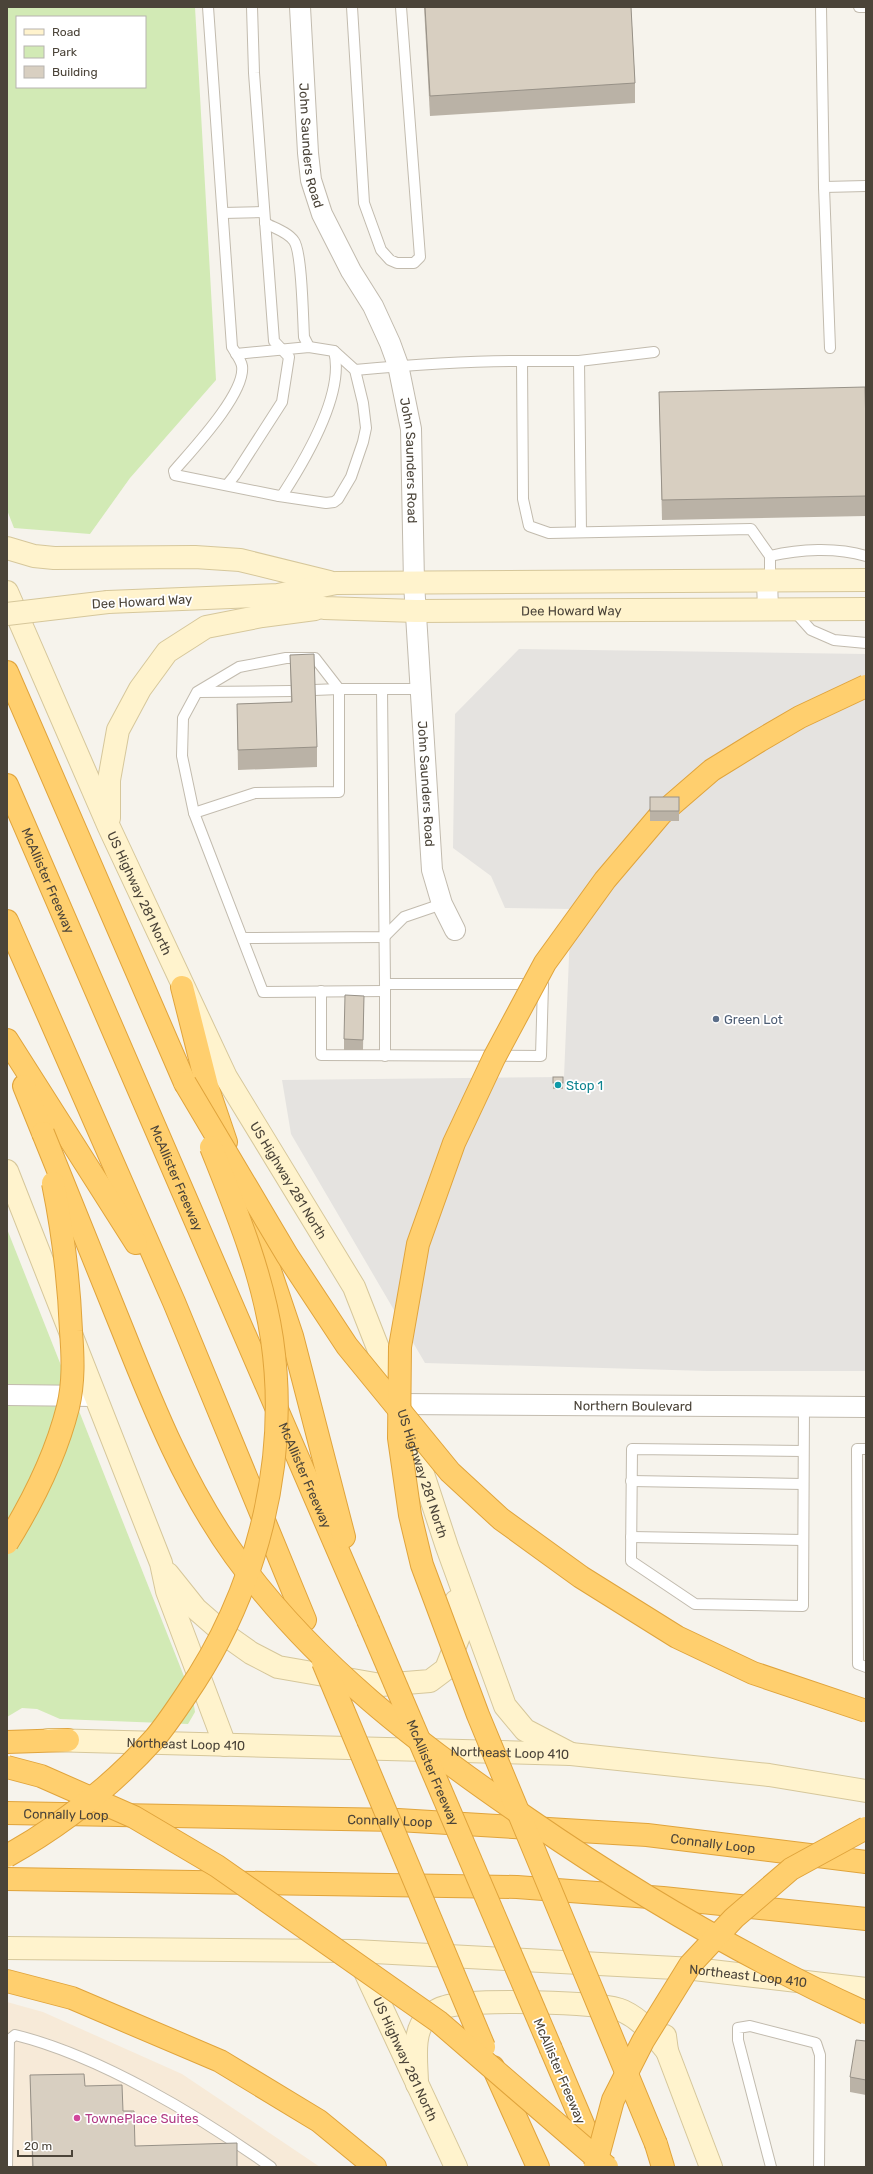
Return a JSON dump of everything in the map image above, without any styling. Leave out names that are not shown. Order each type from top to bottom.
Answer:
[{"type":"highway","points":[[7,672],[185,1083],[251,1252],[269,1324],[275,1366],[275,1428],[263,1522],[243,1589],[226,1626],[193,1686],[156,1737],[84,1804],[58,1825],[7,1856]]},
{"type":"highway","points":[[663,2167],[656,2144],[478,1715],[422,1565],[410,1515],[399,1438],[400,1347],[418,1244],[454,1143],[494,1058],[545,962],[605,880],[661,814],[712,770],[800,717],[866,686]]},
{"type":"highway","name":"McAllister Freeway","points":[[7,785],[365,1612],[601,2167]]},
{"type":"highway","points":[[7,921],[174,1302],[305,1620],[484,2047],[538,2167]]},
{"type":"highway","points":[[182,987],[206,1086],[292,1336],[365,1612]]},
{"type":"highway","points":[[7,1040],[174,1302]]},
{"type":"highway","points":[[7,1046],[162,1428],[199,1497],[235,1555],[300,1636],[367,1700],[480,1786],[582,1856],[666,1908],[815,1990],[866,2013]]},
{"type":"highway","points":[[185,1083],[287,1255],[347,1346],[450,1472],[501,1519],[581,1577],[678,1637],[753,1673],[866,1711]]},
{"type":"highway","points":[[7,1543],[37,1489],[55,1446],[68,1407],[73,1374],[70,1298],[60,1222],[43,1133]]},
{"type":"highway","points":[[7,1742],[68,1740]]},
{"type":"highway","points":[[7,1766],[40,1776],[134,1817],[217,1866],[439,2022],[607,2167]]},
{"type":"highway","name":"Connally Loop","points":[[7,1813],[406,1820],[647,1835],[866,1862]]},
{"type":"highway","points":[[595,2167],[613,2100],[643,2041],[690,1965],[734,1918],[791,1869],[866,1828]]},
{"type":"highway","points":[[7,1879],[517,1887],[663,1898],[866,1919]]},
{"type":"highway","points":[[7,1981],[72,1998],[220,2061],[319,2121],[375,2167]]},
{"type":"main road","points":[[7,548],[34,556],[54,558],[195,557],[240,560],[336,583]]},
{"type":"main road","name":"Dee Howard Way","points":[[7,614],[108,602],[278,595],[336,583],[866,580]]},
{"type":"main road","name":"US Highway 281 North","points":[[7,592],[109,827],[182,987],[226,1077],[354,1287],[400,1404],[447,1547],[505,1706],[525,1730],[571,1754]]},
{"type":"main road","name":"Dee Howard Way","points":[[278,595],[324,608],[416,611],[866,609]]},
{"type":"main road","points":[[109,827],[109,780],[118,730],[140,689],[167,652],[206,627],[262,616],[324,608]]},
{"type":"main road","points":[[7,1171],[161,1563],[167,1591],[226,1745]]},
{"type":"main road","points":[[161,1563],[177,1587],[196,1609],[227,1636],[251,1653],[278,1667],[381,1685],[430,1681],[446,1669],[461,1631],[447,1547]]},
{"type":"main road","name":"Northeast Loop 410","points":[[7,1739],[571,1754],[768,1775],[866,1790]]},
{"type":"main road","name":"Northeast Loop 410","points":[[7,1948],[355,1951],[694,1969],[866,1989]]},
{"type":"main road","name":"US Highway 281 North","points":[[355,1951],[456,2167]]},
{"type":"main road","points":[[694,1969],[667,1990],[660,2011],[668,2051],[711,2167]]},
{"type":"main road","points":[[417,2084],[418,2034],[426,2017],[445,2007],[473,2002],[594,2005],[622,2010],[645,2024],[668,2051]]},
{"type":"street","name":"John Saunders Road","points":[[300,7],[311,180],[322,214],[351,271],[373,306],[398,365],[411,429],[414,583],[432,870],[442,904],[455,930]]},
{"type":"street","points":[[768,609],[769,581]]},
{"type":"street","points":[[7,1395],[95,1396]]},
{"type":"street","name":"Northern Boulevard","points":[[400,1404],[866,1407]]},
{"type":"lane","points":[[208,7],[232,347],[242,365],[241,379],[232,400],[174,471],[176,475],[279,496],[326,503],[334,502],[338,499],[351,477],[366,428],[363,403],[355,370],[334,351],[309,347],[236,354]]},
{"type":"lane","points":[[226,484],[236,475],[282,402],[289,357],[274,341],[254,73],[252,7]]},
{"type":"lane","points":[[352,7],[364,203],[381,250],[390,260],[397,263],[414,262],[420,257],[401,7]]},
{"type":"lane","points":[[821,7],[824,187],[830,348]]},
{"type":"lane","points":[[859,7],[866,8]]},
{"type":"lane","points":[[824,187],[866,186]]},
{"type":"lane","points":[[223,213],[264,212]]},
{"type":"lane","points":[[265,223],[289,235],[295,242],[300,266],[304,337],[309,347]]},
{"type":"lane","points":[[279,496],[283,494],[288,487],[319,430],[331,396],[336,360],[334,351]]},
{"type":"lane","points":[[355,370],[398,365],[463,361],[579,361],[654,352]]},
{"type":"lane","points":[[522,361],[523,499],[529,526],[549,533],[751,529],[770,556],[769,581]]},
{"type":"lane","points":[[579,361],[581,532]]},
{"type":"lane","points":[[770,556],[793,550],[851,551],[866,556]]},
{"type":"lane","points":[[793,609],[811,630],[834,640],[866,643]]},
{"type":"lane","points":[[194,813],[255,793],[339,792],[339,689],[315,658],[286,658],[239,667],[197,692],[183,718],[182,756],[194,813],[263,992],[543,984],[542,1056],[321,1056],[321,991]]},
{"type":"lane","points":[[382,689],[385,1056]]},
{"type":"lane","points":[[314,690],[420,689]]},
{"type":"lane","points":[[197,692],[291,691]]},
{"type":"lane","points":[[243,938],[384,937],[404,917],[442,904]]},
{"type":"lane","points":[[803,1451],[632,1449],[631,1561],[695,1604],[803,1606],[804,1407]]},
{"type":"lane","points":[[866,1449],[857,1449],[858,1664],[866,1666]]},
{"type":"lane","points":[[631,1481],[803,1484]]},
{"type":"lane","points":[[631,1537],[803,1540]]},
{"type":"lane","points":[[771,2167],[738,2040],[738,2028],[750,2026],[816,2043],[820,2055],[819,2167]]},
{"type":"lane","points":[[7,2167],[9,2040],[15,2035],[41,2041],[118,2074],[236,2142],[271,2167]]},
{"type":"shaded area","name":"Green Lot","points":[[519,649],[866,654],[866,1371],[707,1371],[425,1363],[291,1134],[282,1080],[564,1077],[571,909],[505,908],[491,876],[453,848],[455,714]]},
{"type":"shaded area","points":[[7,2002],[43,2012],[182,2074],[320,2167],[7,2167]]},
{"type":"green space","points":[[7,7],[195,7],[216,380],[130,478],[90,534],[14,528],[7,510]]},
{"type":"green space","points":[[7,1229],[193,1699],[195,1712],[188,1724],[60,1719],[37,1709],[22,1708],[7,1717]]},
{"type":"building","points":[[425,7],[631,7],[635,83],[430,96]]},
{"type":"building","points":[[865,387],[866,496],[662,500],[659,392]]},
{"type":"building","points":[[314,654],[317,747],[238,750],[237,704],[292,702],[290,655]]},
{"type":"building","points":[[650,797],[679,797],[679,811],[650,811]]},
{"type":"building","points":[[345,995],[364,996],[363,1040],[344,1039]]},
{"type":"building","points":[[553,1077],[563,1077],[563,1083],[553,1083]]},
{"type":"building","points":[[856,2040],[866,2041],[866,2080],[850,2077]]},
{"type":"building","name":"TownePlace Suites","points":[[84,2074],[85,2086],[122,2085],[123,2111],[134,2111],[135,2146],[237,2143],[237,2167],[33,2167],[30,2075]]},
{"type":"place","name":"Green Lot","points":[[716,1019]]},
{"type":"place","name":"Stop 1","points":[[558,1085]]},
{"type":"place","name":"TownePlace Suites","points":[[77,2118]]}]
